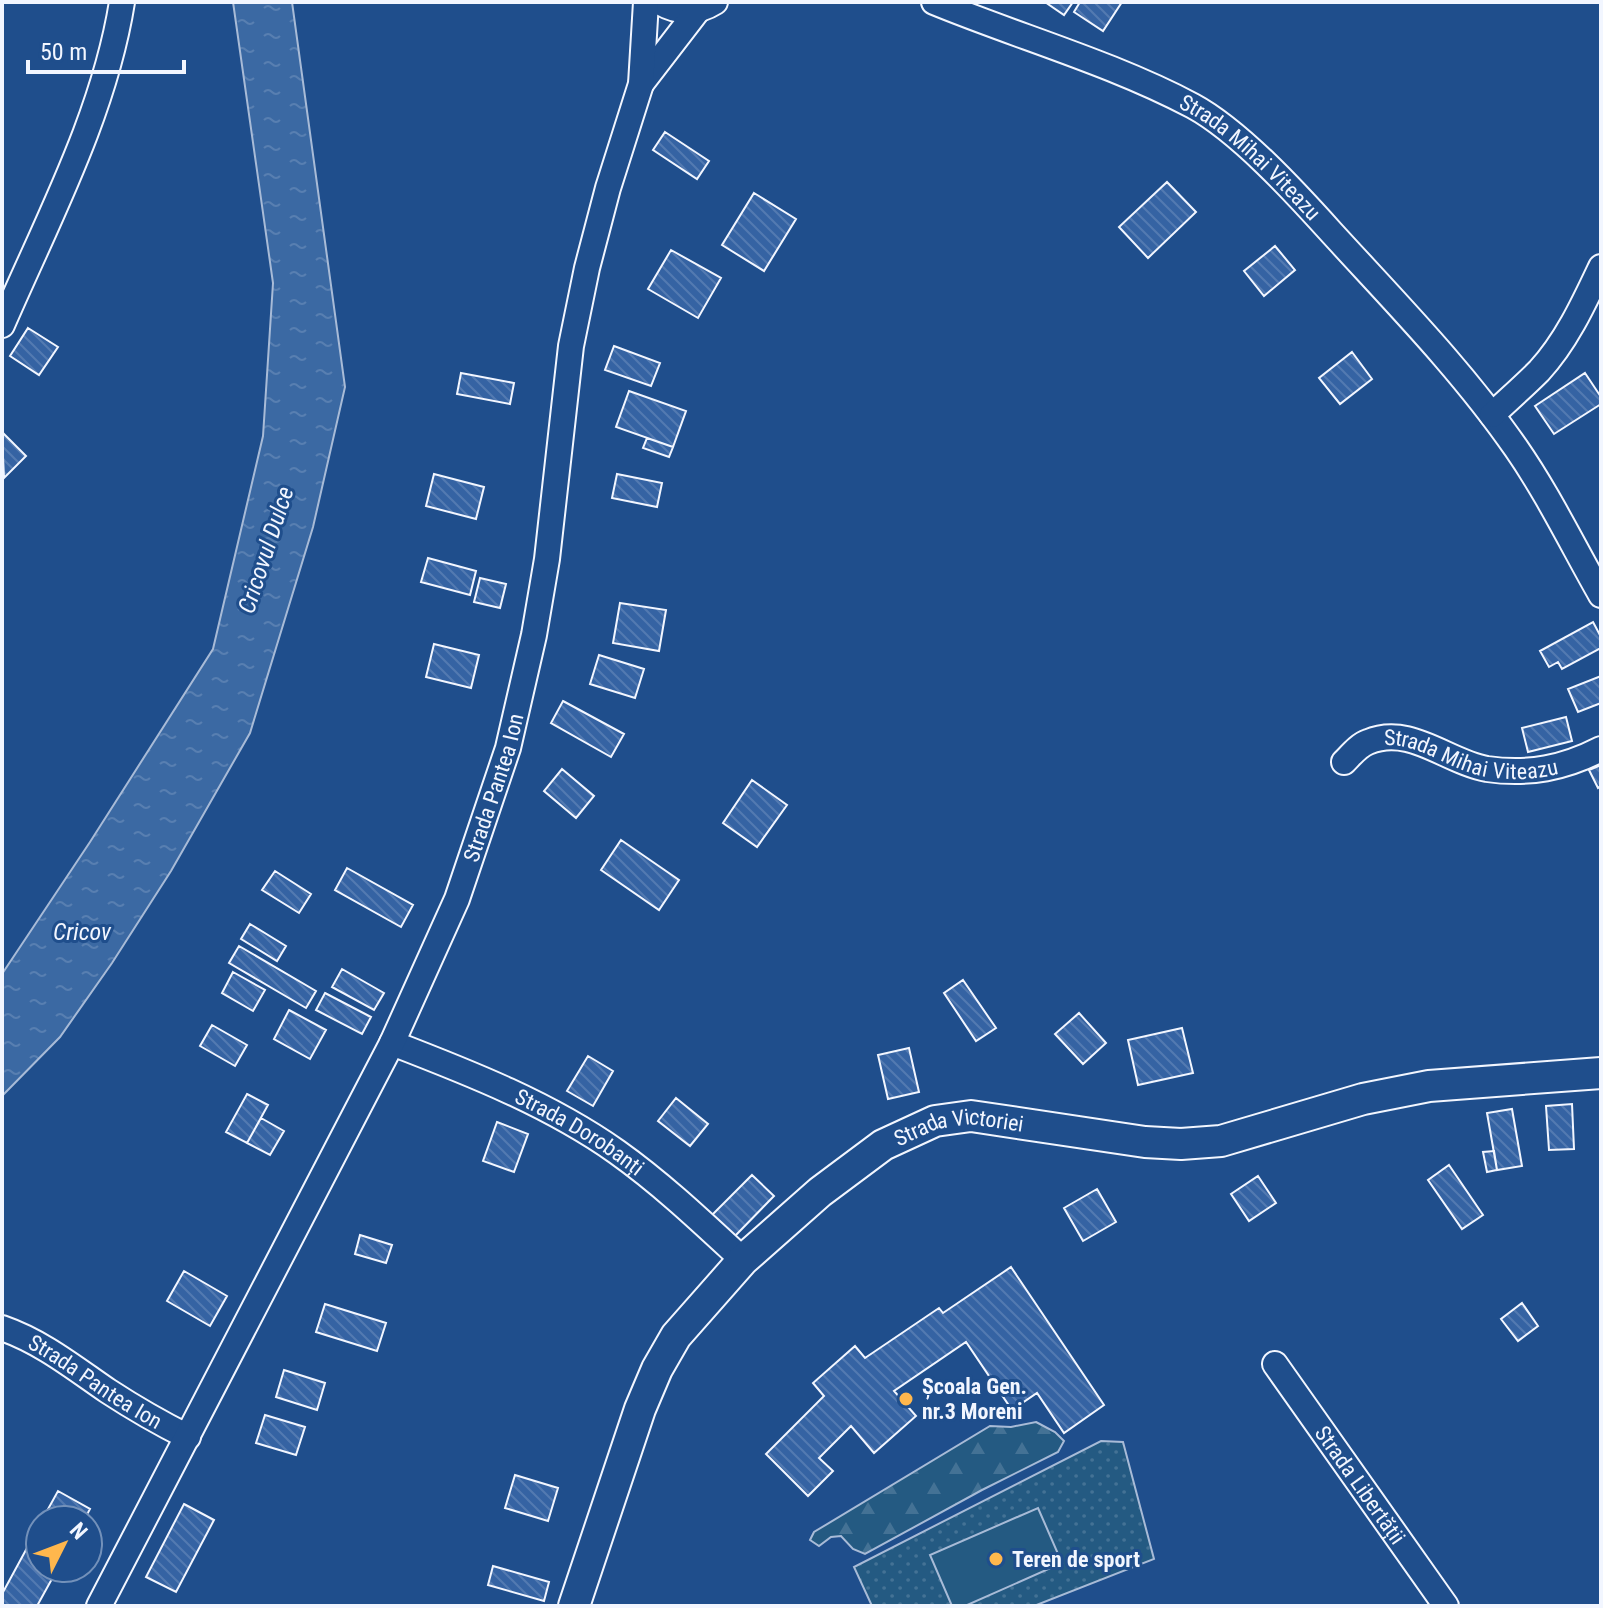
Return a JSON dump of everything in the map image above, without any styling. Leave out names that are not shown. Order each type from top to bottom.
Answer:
[{"type":"main road","name":"Strada Victoriei","points":[[574,1606],[640,1409],[657,1369],[676,1336],[743,1260],[847,1171],[883,1145],[935,1121],[971,1116],[1145,1142],[1181,1144],[1221,1141],[1363,1099],[1429,1086],[1601,1073]]},
{"type":"street","points":[[2,325],[104,80],[122,2]]},
{"type":"street","name":"Strada Pantea Ion","points":[[99,1606],[392,1043],[457,899],[508,748],[534,635],[547,559],[571,346],[601,214],[641,84],[646,2]]},
{"type":"street","points":[[659,2],[683,11],[706,6]]},
{"type":"street","name":"Strada Mihai Viteazu","points":[[934,2],[1145,84],[1194,107],[1221,125],[1294,192],[1401,308],[1492,415],[1519,451],[1601,595]]},
{"type":"street","name":"Strada Pantea Ion","points":[[641,84],[706,6]]},
{"type":"street","points":[[1492,415],[1550,356],[1581,308],[1601,267]]},
{"type":"street","name":"Strada Mihai Viteazu","points":[[1344,762],[1366,742],[1391,736],[1414,741],[1483,768],[1524,772],[1565,766],[1601,749]]},
{"type":"street","name":"Strada Dorobanți","points":[[392,1043],[510,1091],[569,1121],[618,1153],[743,1260]]},
{"type":"street","name":"Strada Pantea Ion","points":[[2,1328],[20,1334],[61,1357],[150,1418],[188,1437]]},
{"type":"street","name":"Strada Libertății","points":[[1275,1364],[1446,1606]]},
{"type":"green space","points":[[1036,1422],[1064,1441],[1058,1452],[865,1554],[853,1549],[841,1536],[831,1537],[819,1546],[810,1540],[814,1532],[990,1426],[1011,1427]]},
{"type":"green space","points":[[1101,1441],[1123,1442],[1154,1559],[1034,1606],[872,1606],[854,1567]]},
{"type":"green space","name":"Teren de sport","points":[[1038,1508],[1062,1563],[965,1606],[952,1606],[930,1555]]},
{"type":"water","name":"Cricov","points":[[233,2],[292,2],[345,387],[313,527],[250,733],[171,871],[112,963],[60,1037],[2,1096],[2,974],[213,649],[263,436],[273,283]]},
{"type":"building","points":[[1045,2],[1073,2],[1064,15]]},
{"type":"building","points":[[1080,2],[1122,2],[1103,31],[1074,12]]},
{"type":"building","points":[[665,132],[709,161],[697,179],[653,150]]},
{"type":"building","points":[[1167,182],[1196,212],[1148,258],[1119,227]]},
{"type":"building","points":[[754,193],[796,219],[764,271],[722,245]]},
{"type":"building","points":[[1275,246],[1295,270],[1264,296],[1244,271]]},
{"type":"building","points":[[671,250],[721,278],[698,318],[648,289]]},
{"type":"building","points":[[28,328],[58,347],[39,375],[10,356]]},
{"type":"building","points":[[614,346],[660,363],[651,386],[605,370]]},
{"type":"building","points":[[1352,352],[1372,379],[1340,404],[1319,378]]},
{"type":"building","points":[[461,373],[514,383],[510,404],[457,394]]},
{"type":"building","points":[[1585,373],[1601,397],[1601,404],[1554,434],[1535,406]]},
{"type":"building","points":[[629,391],[686,411],[673,447],[616,427]]},
{"type":"building","points":[[4,434],[26,456],[4,478],[2,436]]},
{"type":"building","points":[[647,438],[673,447],[669,457],[643,448]]},
{"type":"building","points":[[434,474],[484,487],[476,519],[426,506]]},
{"type":"building","points":[[617,474],[662,483],[657,507],[612,498]]},
{"type":"building","points":[[428,558],[476,571],[470,595],[421,582]]},
{"type":"building","points":[[480,578],[506,584],[500,608],[474,602]]},
{"type":"building","points":[[620,603],[666,610],[659,651],[613,643]]},
{"type":"building","points":[[1593,622],[1601,637],[1601,648],[1562,669],[1558,662],[1549,667],[1540,651]]},
{"type":"building","points":[[434,644],[479,655],[471,688],[426,677]]},
{"type":"building","points":[[599,655],[644,669],[635,698],[590,684]]},
{"type":"building","points":[[1601,676],[1601,703],[1578,712],[1568,689]]},
{"type":"building","points":[[563,701],[624,734],[611,757],[551,723]]},
{"type":"building","points":[[1566,717],[1572,741],[1528,752],[1522,728]]},
{"type":"building","points":[[1601,765],[1601,786],[1598,788],[1589,770]]},
{"type":"building","points":[[562,769],[594,796],[576,818],[544,791]]},
{"type":"building","points":[[752,780],[787,805],[757,847],[723,823]]},
{"type":"building","points":[[621,840],[679,880],[659,910],[601,870]]},
{"type":"building","points":[[347,868],[413,905],[401,927],[335,890]]},
{"type":"building","points":[[275,871],[311,894],[299,913],[262,890]]},
{"type":"building","points":[[250,924],[286,946],[277,961],[241,939]]},
{"type":"building","points":[[239,946],[316,991],[306,1008],[229,963]]},
{"type":"building","points":[[342,969],[384,993],[374,1010],[332,987]]},
{"type":"building","points":[[233,972],[265,990],[253,1011],[222,993]]},
{"type":"building","points":[[963,980],[996,1028],[976,1041],[944,993]]},
{"type":"building","points":[[325,993],[371,1017],[362,1034],[316,1010]]},
{"type":"building","points":[[289,1010],[326,1030],[310,1059],[274,1039]]},
{"type":"building","points":[[1079,1013],[1106,1043],[1083,1064],[1055,1034]]},
{"type":"building","points":[[212,1025],[247,1045],[235,1066],[200,1046]]},
{"type":"building","points":[[1182,1028],[1193,1073],[1138,1085],[1128,1040]]},
{"type":"building","points":[[909,1048],[919,1092],[888,1099],[878,1055]]},
{"type":"building","points":[[588,1056],[613,1071],[593,1106],[567,1091]]},
{"type":"building","points":[[247,1094],[268,1105],[247,1143],[226,1132]]},
{"type":"building","points":[[676,1098],[708,1124],[690,1146],[658,1121]]},
{"type":"building","points":[[1572,1104],[1574,1149],[1549,1150],[1546,1106]]},
{"type":"building","points":[[1512,1109],[1522,1166],[1497,1170],[1487,1113]]},
{"type":"building","points":[[261,1118],[284,1131],[270,1155],[247,1143]]},
{"type":"building","points":[[497,1122],[528,1134],[514,1172],[483,1161]]},
{"type":"building","points":[[1494,1151],[1497,1170],[1487,1172],[1483,1152]]},
{"type":"building","points":[[1449,1165],[1483,1215],[1462,1229],[1428,1180]]},
{"type":"building","points":[[752,1175],[774,1196],[734,1237],[712,1215]]},
{"type":"building","points":[[1258,1176],[1276,1203],[1249,1221],[1231,1194]]},
{"type":"building","points":[[1097,1189],[1116,1222],[1083,1241],[1064,1208]]},
{"type":"building","points":[[360,1235],[392,1245],[386,1263],[355,1254]]},
{"type":"building","name":"Școala Gen. nr.3 Moreni","points":[[1011,1267],[1104,1405],[1064,1433],[1037,1393],[1012,1410],[966,1342],[894,1391],[916,1416],[874,1453],[851,1426],[819,1458],[833,1471],[808,1496],[766,1454],[824,1396],[813,1383],[855,1346],[865,1358],[939,1308],[943,1313]]},
{"type":"building","points":[[184,1271],[227,1296],[210,1326],[167,1301]]},
{"type":"building","points":[[1522,1303],[1538,1326],[1518,1341],[1501,1319]]},
{"type":"building","points":[[325,1304],[386,1323],[377,1351],[316,1332]]},
{"type":"building","points":[[284,1370],[325,1383],[317,1410],[276,1397]]},
{"type":"building","points":[[265,1415],[305,1427],[296,1455],[256,1443]]},
{"type":"building","points":[[515,1475],[558,1488],[548,1521],[505,1508]]},
{"type":"building","points":[[58,1491],[81,1504],[51,1504]]},
{"type":"building","points":[[184,1504],[214,1520],[176,1592],[146,1577]]},
{"type":"building","points":[[24,1553],[24,1584],[49,1584],[37,1606],[2,1606],[2,1594]]},
{"type":"building","points":[[493,1566],[549,1582],[544,1601],[488,1585]]},
{"type":"place","name":"Școala Gen. nr.3 Moreni","points":[[906,1399]]},
{"type":"place","name":"Teren de sport","points":[[996,1559]]},
{"type":"water label","name":"Cricovul Dulce","points":[[266,550]]}]
